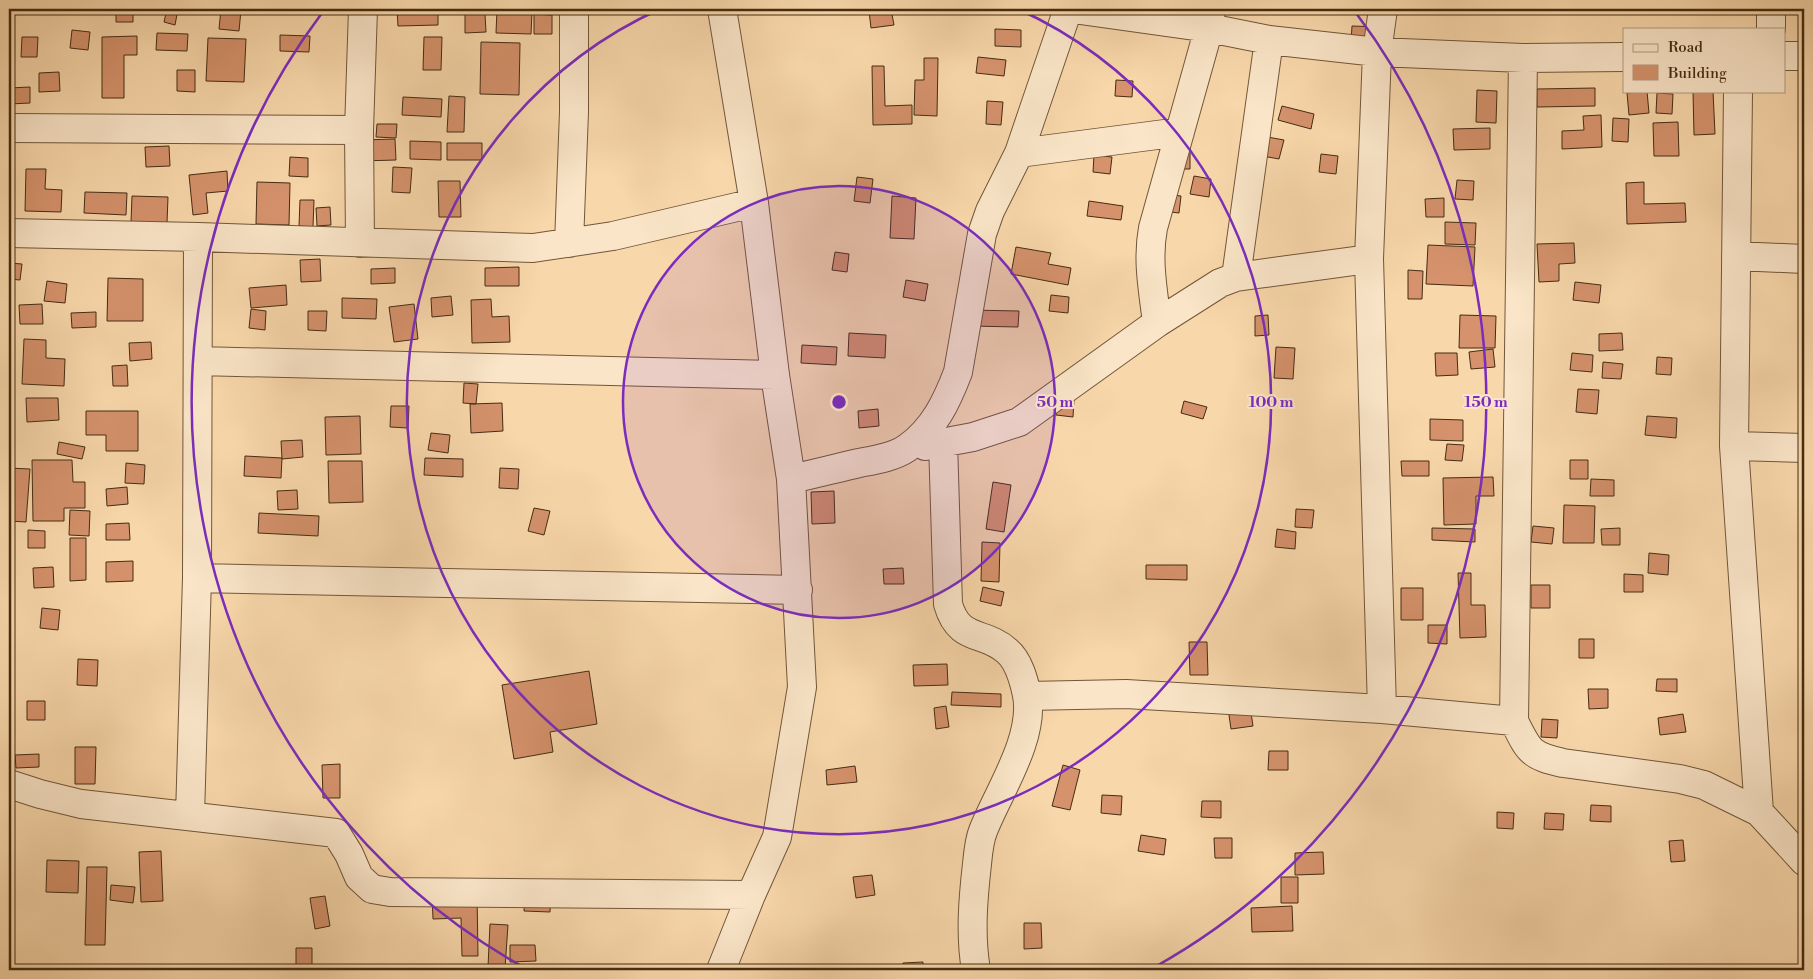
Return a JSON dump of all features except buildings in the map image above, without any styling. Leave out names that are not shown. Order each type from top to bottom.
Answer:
[{"type":"street","points":[[360,242],[359,130],[363,9]]},
{"type":"street","points":[[569,244],[574,112],[574,9]]},
{"type":"street","points":[[721,970],[777,837],[802,687],[791,479],[774,375],[754,203],[722,9]]},
{"type":"street","points":[[906,449],[927,431],[940,412],[958,372],[982,234],[990,211],[1020,153],[1068,9]]},
{"type":"street","points":[[1074,9],[1210,19],[1269,40],[1377,52],[1523,58],[1623,57]]},
{"type":"street","points":[[1382,709],[1370,259],[1377,52],[1383,9]]},
{"type":"street","points":[[1771,9],[1771,28]]},
{"type":"street","points":[[1156,323],[1149,263],[1153,228],[1210,19]]},
{"type":"street","points":[[1236,277],[1269,40]]},
{"type":"street","points":[[1786,56],[1804,56]]},
{"type":"street","points":[[1523,58],[1514,721],[1528,749],[1545,759],[1563,764],[1680,779],[1704,785],[1759,812],[1804,861]]},
{"type":"street","points":[[1738,92],[1734,446],[1759,812]]},
{"type":"street","points":[[9,128],[359,130]]},
{"type":"street","points":[[1020,153],[1180,132]]},
{"type":"street","points":[[9,233],[533,248],[613,236],[754,203]]},
{"type":"street","points":[[190,816],[197,578],[198,237]]},
{"type":"street","points":[[1736,256],[1804,259]]},
{"type":"street","points":[[791,479],[885,457],[906,449],[973,437],[1019,422],[1156,323],[1220,283],[1236,277],[1370,259]]},
{"type":"street","points":[[198,362],[774,375]]},
{"type":"street","points":[[943,442],[948,604],[951,614],[956,623],[966,633],[996,643],[1008,651],[1017,662],[1027,696],[1027,717],[1020,747],[982,833],[974,887],[972,921],[976,970]]},
{"type":"street","points":[[1734,446],[1804,448]]},
{"type":"street","points":[[197,578],[798,590]]},
{"type":"street","points":[[1027,696],[1126,694],[1382,709],[1514,721]]},
{"type":"street","points":[[9,784],[81,804],[336,833],[349,854],[359,877],[372,889],[390,892],[751,895]]}]
